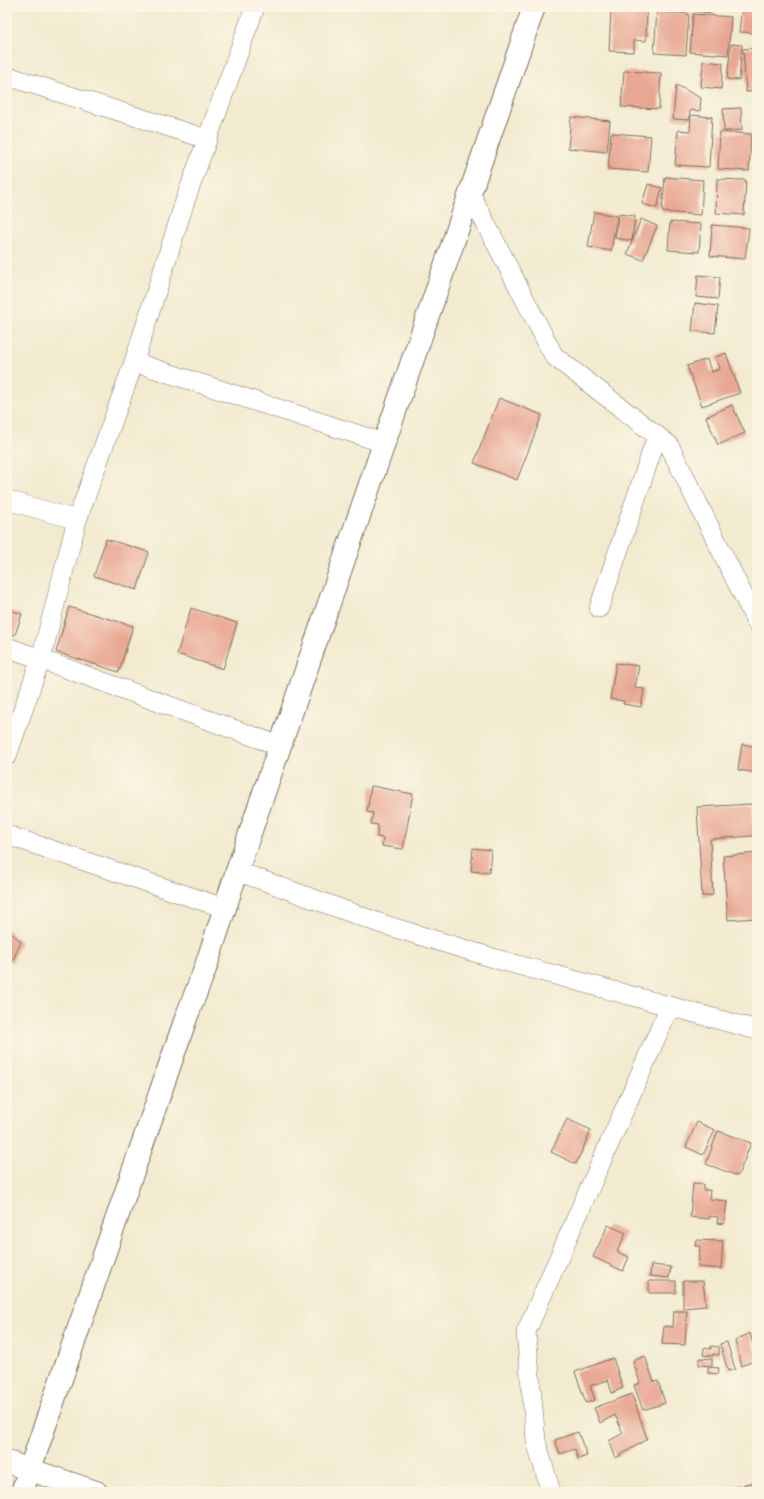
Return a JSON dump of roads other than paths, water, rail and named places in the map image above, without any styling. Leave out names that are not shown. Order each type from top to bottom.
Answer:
[{"type":"main road","points":[[22,1492],[186,1018],[205,969],[224,908],[534,7]]},
{"type":"main road","points":[[7,1462],[86,1490]]},
{"type":"street","points":[[7,756],[41,658],[77,520],[134,362],[185,201],[255,7]]},
{"type":"street","points":[[7,76],[207,139]]},
{"type":"street","points":[[470,193],[554,356],[668,446],[757,623]]},
{"type":"street","points":[[134,362],[384,443]]},
{"type":"street","points":[[599,608],[657,436]]},
{"type":"street","points":[[7,500],[77,520]]},
{"type":"street","points":[[7,647],[41,658],[280,746]]},
{"type":"street","points":[[7,835],[224,908]]},
{"type":"street","points":[[237,870],[382,924],[500,960],[757,1030]]},
{"type":"street","points":[[551,1492],[536,1440],[526,1332],[670,1006]]}]
